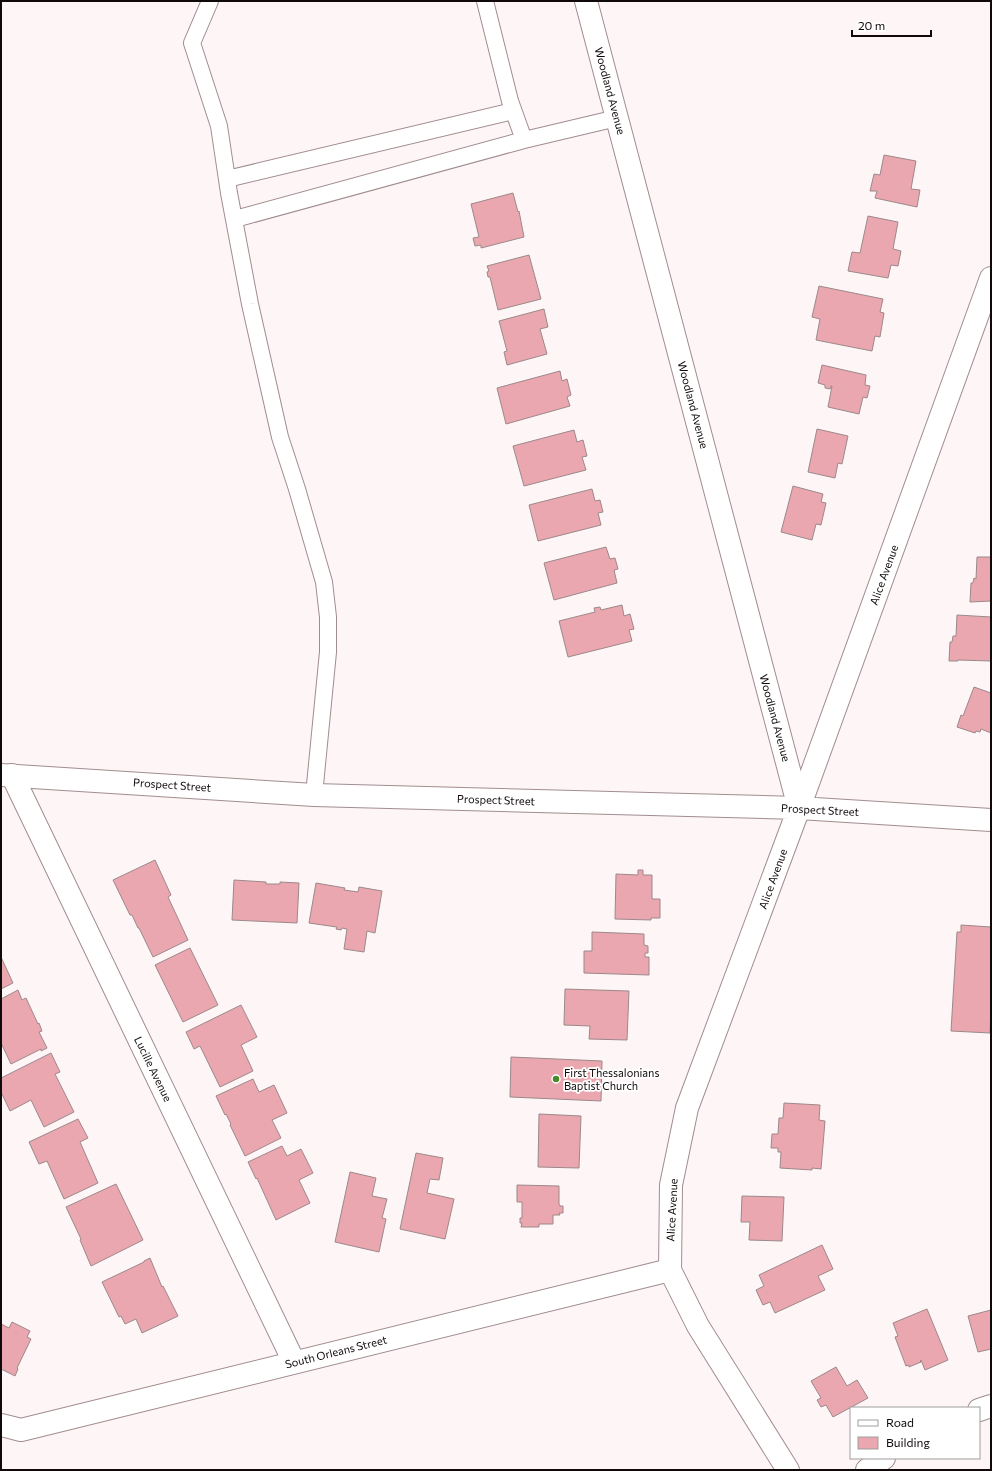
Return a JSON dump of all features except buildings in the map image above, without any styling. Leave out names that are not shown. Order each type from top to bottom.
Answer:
[{"type":"street","name":"Woodland Avenue","points":[[586,1],[799,808]]},
{"type":"street","name":"Alice Avenue","points":[[788,1470],[698,1326],[670,1270],[672,1185],[687,1108],[799,808],[991,278]]},
{"type":"street","name":"Prospect Street","points":[[6,775],[314,795],[799,808],[991,820]]},
{"type":"street","name":"Lucille Avenue","points":[[6,775],[294,1362]]},
{"type":"street","name":"South Orleans Street","points":[[1,1425],[21,1430],[670,1270]]},
{"type":"street","points":[[980,1410],[991,1406]]},
{"type":"street","points":[[867,1470],[883,1459]]},
{"type":"lane","points":[[210,1],[192,43],[219,126],[227,179],[250,304],[280,437],[298,489],[324,582],[328,617],[328,652],[314,795]]},
{"type":"lane","points":[[484,1],[513,111],[524,140]]},
{"type":"lane","points":[[227,179],[513,111]]},
{"type":"lane","points":[[234,219],[524,140],[617,118]]},
{"type":"place","name":"First Thessalonians Baptist Church","points":[[556,1079]]}]
